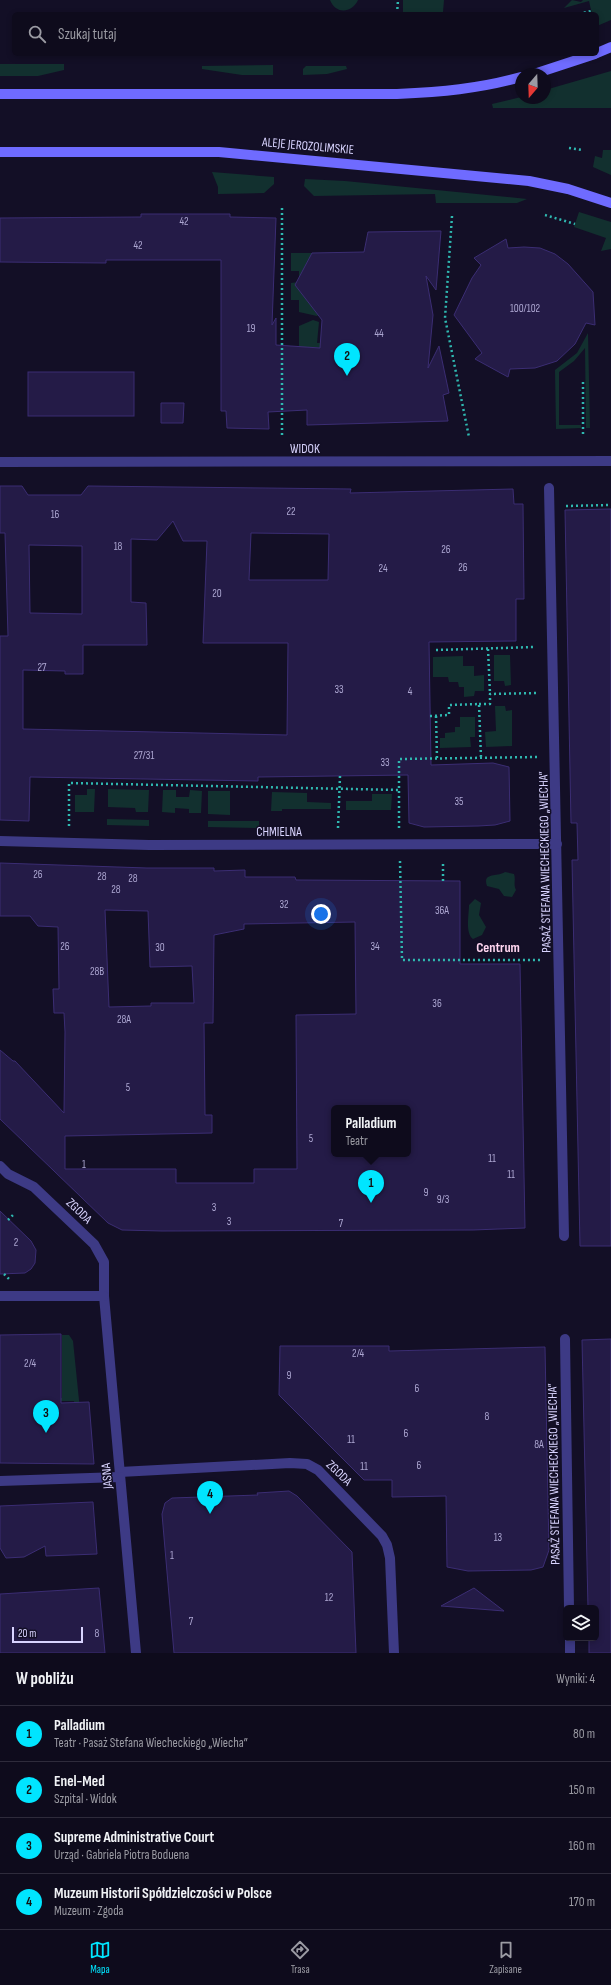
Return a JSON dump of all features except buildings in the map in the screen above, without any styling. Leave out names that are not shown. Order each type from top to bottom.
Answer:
[{"type":"main road","points":[[599,53],[611,47]]},
{"type":"main road","points":[[551,69],[590,56]]},
{"type":"main road","points":[[0,94],[397,94],[447,92],[494,85],[515,79]]},
{"type":"main road","name":"ALEJE JEROZOLIMSKIE","points":[[0,152],[219,152],[529,181],[568,189],[611,203]]},
{"type":"street","name":"WIDOK","points":[[0,462],[611,461]]},
{"type":"street","name":"PASAŻ STEFANA WIECHECKIEGO „WIECHA”","points":[[550,488],[564,1236]]},
{"type":"street","name":"CHMIELNA","points":[[0,841],[149,845],[557,844]]},
{"type":"street","name":"ZGODA","points":[[0,1166],[8,1174],[34,1187],[94,1244],[104,1262],[104,1296]]},
{"type":"street","points":[[0,1296],[104,1296]]},
{"type":"street","name":"JASNA","points":[[104,1296],[136,1653]]},
{"type":"street","name":"PASAŻ STEFANA WIECHECKIEGO „WIECHA”","points":[[565,1339],[569,1605]]},
{"type":"street","name":"ZGODA","points":[[0,1481],[300,1463],[307,1464],[318,1470],[379,1532],[387,1545],[394,1653]]},
{"type":"street","points":[[570,1641],[570,1653]]},
{"type":"path","points":[[397,12],[398,0]]},
{"type":"path","points":[[585,12],[591,10]]},
{"type":"path","points":[[569,148],[582,150]]},
{"type":"path","points":[[282,208],[282,438]]},
{"type":"path","points":[[545,215],[575,224]]},
{"type":"path","points":[[452,216],[445,318],[469,437]]},
{"type":"path","points":[[582,382],[583,436]]},
{"type":"path","points":[[550,506],[611,505]]},
{"type":"path","points":[[436,650],[554,647]]},
{"type":"path","points":[[430,716],[449,715],[449,705],[490,704],[488,649]]},
{"type":"path","points":[[490,694],[555,693]]},
{"type":"path","points":[[479,704],[481,758]]},
{"type":"path","points":[[436,716],[437,759]]},
{"type":"path","points":[[556,756],[399,759],[399,845],[402,960],[559,960]]},
{"type":"path","points":[[337,845],[338,790],[340,776]]},
{"type":"path","points":[[69,843],[70,783],[338,790],[399,790]]},
{"type":"path","points":[[8,1220],[13,1215]]},
{"type":"green space","points":[[330,0],[358,0],[352,8],[348,10],[340,10],[333,5]]},
{"type":"green space","points":[[403,0],[444,0],[443,12],[403,12]]},
{"type":"green space","points":[[572,0],[581,2],[583,0],[611,0],[611,20],[599,25],[599,12],[592,12],[589,1],[564,8]]},
{"type":"green space","points":[[0,64],[64,64],[64,70],[38,76],[0,76]]},
{"type":"green space","points":[[273,65],[273,75],[242,75],[202,69],[202,66]]},
{"type":"green space","points":[[306,66],[346,66],[347,69],[327,74],[303,75],[303,69]]},
{"type":"green space","points":[[611,71],[611,108],[493,108],[492,104],[515,98],[515,104],[551,104],[551,88]]},
{"type":"green space","points":[[603,150],[611,150],[611,175],[593,167],[595,156],[602,158]]},
{"type":"green space","points":[[212,172],[274,177],[274,184],[264,193],[218,194],[218,187]]},
{"type":"green space","points":[[305,179],[345,181],[527,199],[517,203],[436,203],[435,194],[314,196],[304,186]]},
{"type":"green space","points":[[579,212],[611,222],[611,249],[601,251],[606,238],[574,227]]},
{"type":"green space","points":[[291,253],[318,253],[323,311],[317,316],[299,312],[299,300],[291,300],[291,283],[299,282],[299,271],[291,271]]},
{"type":"green space","points":[[313,320],[319,322],[317,343],[320,343],[320,348],[306,347],[299,364],[299,326]]},
{"type":"green space","points":[[588,333],[590,428],[586,428],[585,348],[574,361],[559,372],[559,425],[581,425],[581,428],[556,429],[555,370],[577,353]]},
{"type":"green space","points":[[494,655],[510,655],[511,685],[505,686],[504,681],[494,681]]},
{"type":"green space","points":[[463,656],[463,666],[474,666],[474,676],[484,675],[484,691],[475,691],[474,696],[464,697],[464,687],[459,687],[458,682],[449,682],[448,677],[433,677],[433,657]]},
{"type":"green space","points":[[495,706],[505,706],[506,711],[512,710],[512,746],[486,747],[485,732],[496,731]]},
{"type":"green space","points":[[460,717],[475,717],[475,737],[470,737],[471,747],[440,748],[440,738],[445,738],[445,733],[455,732],[455,727],[460,727]]},
{"type":"green space","points":[[87,789],[95,789],[94,812],[75,812],[75,795],[87,795]]},
{"type":"green space","points":[[108,789],[149,790],[148,812],[136,812],[135,808],[108,807]]},
{"type":"green space","points":[[163,790],[176,790],[176,797],[189,797],[190,790],[202,791],[201,813],[189,813],[189,809],[175,808],[175,813],[162,812]]},
{"type":"green space","points":[[208,791],[230,791],[230,815],[208,814]]},
{"type":"green space","points":[[272,792],[307,793],[307,802],[331,803],[331,809],[282,809],[282,811],[271,811]]},
{"type":"green space","points":[[372,794],[392,794],[391,810],[346,810],[346,801],[372,801]]},
{"type":"green space","points":[[107,819],[149,820],[149,826],[107,825]]},
{"type":"green space","points":[[208,821],[259,821],[259,828],[208,827]]},
{"type":"green space","points":[[505,872],[514,874],[516,890],[512,897],[504,896],[499,889],[487,886],[486,882],[489,877]]},
{"type":"green space","points":[[475,899],[481,903],[479,915],[486,927],[482,935],[473,939],[469,933],[468,919],[469,905]]},
{"type":"green space","points":[[62,1335],[69,1335],[73,1341],[80,1410],[75,1410],[74,1401],[60,1401],[60,1398],[62,1398]]},
{"type":"place","name":"Enel-Med","points":[[347,376]]},
{"type":"place","name":"Palladium","points":[[371,1203]]},
{"type":"place","name":"Supreme Administrative Court","points":[[46,1433]]},
{"type":"place","name":"Muzeum Historii Spółdzielczości w Polsce","points":[[210,1514]]},
{"type":"district","name":"Centrum","points":[[498,947]]}]
